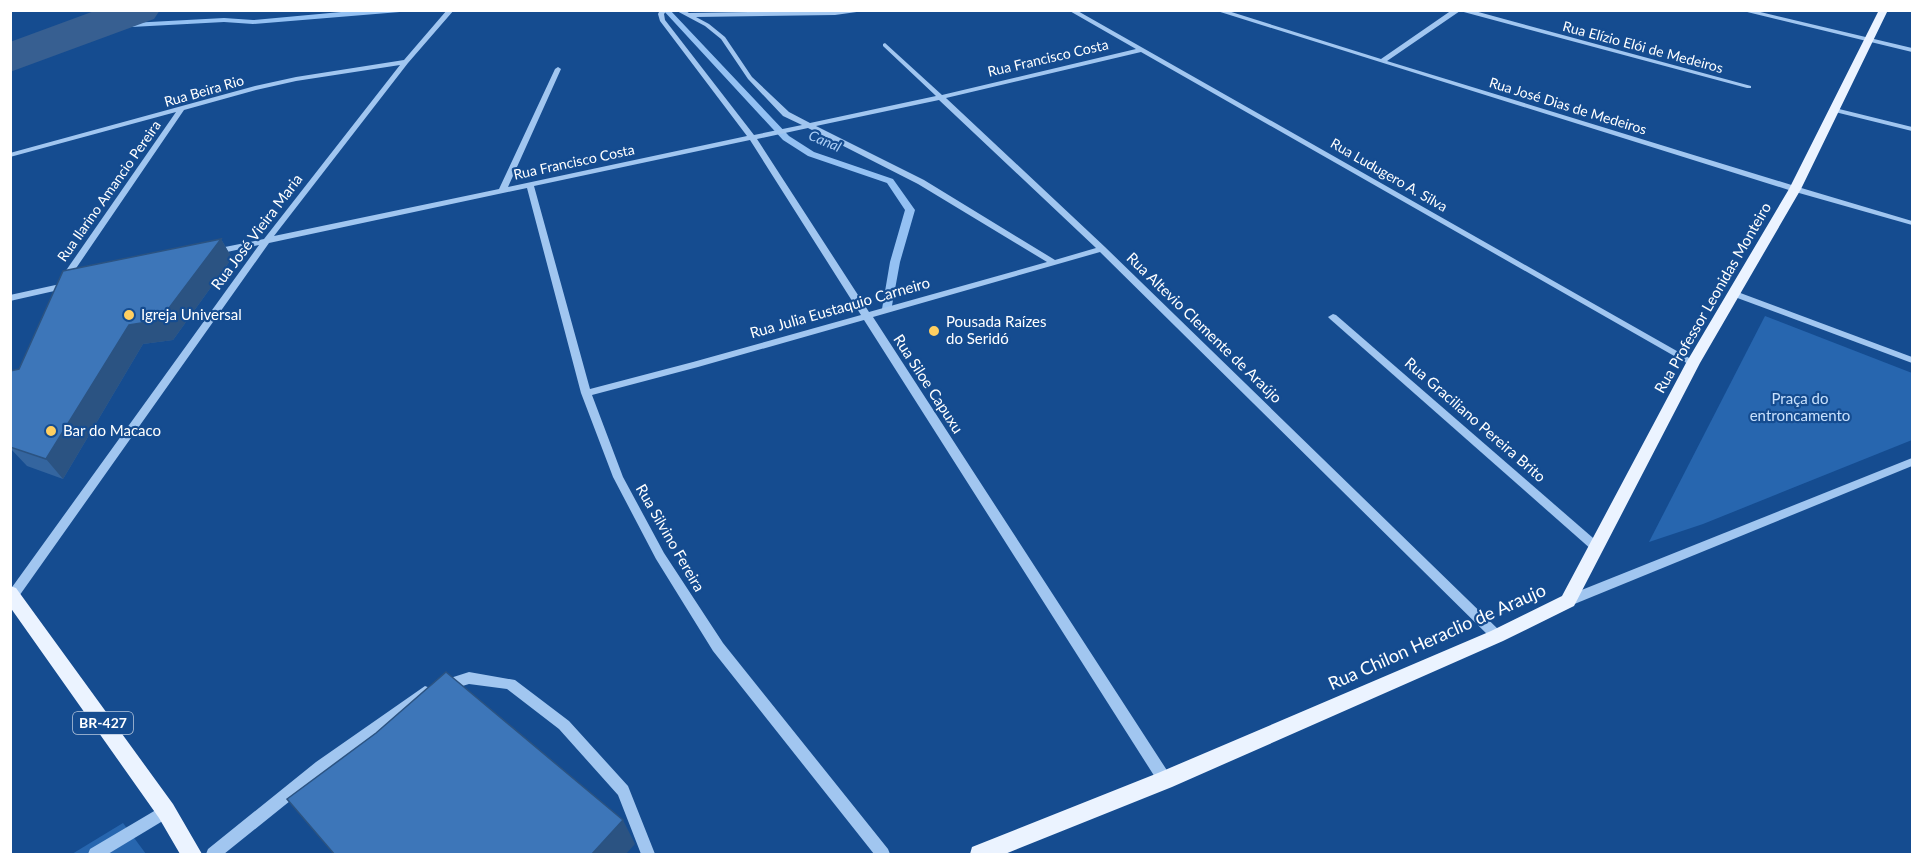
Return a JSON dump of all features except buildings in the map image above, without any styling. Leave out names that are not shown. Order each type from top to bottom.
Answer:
[{"type":"main road","name":"Rua Professor Leonidas Monteiro","points":[[1568,600],[1692,363],[1796,189],[1834,109],[1871,41],[1884,10]]},
{"type":"main road","name":"BR-427","points":[[12,594],[166,811],[192,855]]},
{"type":"main road","name":"Rua Chilon Heraclio de Araujo","points":[[980,855],[1165,780],[1497,636],[1568,600]]},
{"type":"street","name":"Rua José Vieira Maria","points":[[12,594],[267,240],[406,62],[452,10]]},
{"type":"street","name":"Rua Siloe Capuxu","points":[[664,10],[662,20],[751,136],[1165,780]]},
{"type":"street","points":[[678,10],[707,25],[723,38],[750,78],[786,114],[921,182],[1052,261]]},
{"type":"street","points":[[687,15],[868,10]]},
{"type":"street","name":"Rua Ludugero A. Silva","points":[[1071,10],[1692,363]]},
{"type":"street","name":"Rua José Dias de Medeiros","points":[[1216,10],[1912,223]]},
{"type":"street","points":[[1382,61],[1457,10]]},
{"type":"street","name":"Rua Elízio Elói de Medeiros","points":[[1462,10],[1749,87]]},
{"type":"street","points":[[1742,10],[1912,50]]},
{"type":"street","name":"Rua Altevio Clemente de Araújo","points":[[885,45],[943,97],[1102,249],[1497,636]]},
{"type":"street","name":"Rua Francisco Costa","points":[[209,253],[943,97],[1142,50]]},
{"type":"street","name":"Rua Beira Rio","points":[[10,154],[181,110],[255,88],[406,62]]},
{"type":"street","points":[[502,191],[558,69]]},
{"type":"street","points":[[1834,109],[1912,129]]},
{"type":"street","name":"Rua Ilarino Amancio Pereira","points":[[58,287],[181,110]]},
{"type":"street","name":"Rua Silvino Fereira","points":[[530,185],[586,393],[618,477],[660,556],[718,647],[883,855]]},
{"type":"street","name":"Rua Julia Eustaquio Carneiro","points":[[586,393],[867,316],[1052,261],[1102,249]]},
{"type":"street","points":[[10,298],[82,282]]},
{"type":"street","points":[[1735,294],[1912,360]]},
{"type":"street","name":"Rua Graciliano Pereira Brito","points":[[1333,317],[1596,546]]},
{"type":"street","name":"Rua Chilon Heraclio de Araujo","points":[[1568,600],[1912,462]]},
{"type":"street","points":[[213,855],[321,767],[425,693],[469,678],[510,684],[564,725],[623,791],[648,855]]},
{"type":"street","points":[[95,855],[166,811]]},
{"type":"green space","name":"Praça do entroncamento","points":[[1765,316],[1912,373],[1912,440],[1703,524],[1649,542]]},
{"type":"green space","points":[[123,823],[146,854],[72,854]]},
{"type":"waterway","points":[[10,58],[139,10]]},
{"type":"waterway","name":"Canal","points":[[94,27],[224,20],[253,22],[352,13],[421,10]]},
{"type":"waterway","name":"Canal","points":[[666,10],[786,138],[811,154],[890,181],[910,210],[895,262],[887,309]]},
{"type":"waterway","points":[[1395,10],[1411,10]]},
{"type":"place","name":"Igreja Universal","points":[[129,315]]},
{"type":"place","name":"Pousada Raízes do Seridó","points":[[934,331]]},
{"type":"place","name":"Bar do Macaco","points":[[51,431]]}]
